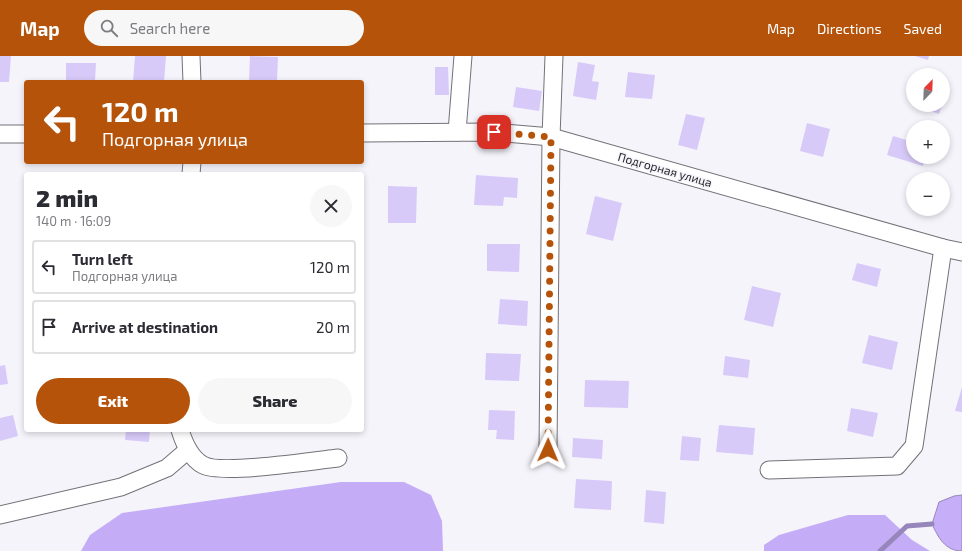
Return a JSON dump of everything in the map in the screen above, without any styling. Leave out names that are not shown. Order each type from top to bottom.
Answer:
[{"type":"street","points":[[191,56],[192,80]]},
{"type":"street","points":[[457,132],[463,56]]},
{"type":"street","points":[[548,450],[551,137],[554,56]]},
{"type":"street","name":"Подгорная улица","points":[[364,133],[494,132],[551,137],[943,248],[962,252]]},
{"type":"street","points":[[0,134],[24,134]]},
{"type":"street","points":[[769,470],[897,466],[914,446],[943,248]]},
{"type":"street","points":[[181,432],[188,450],[204,465],[227,469],[338,458]]},
{"type":"street","points":[[0,515],[121,487],[167,468],[188,450]]},
{"type":"shaded area","points":[[341,482],[404,482],[431,495],[442,521],[443,551],[81,551],[90,535],[122,513]]},
{"type":"shaded area","points":[[962,495],[962,551],[951,549],[947,546],[937,534],[932,524],[939,502],[954,496]]},
{"type":"shaded area","points":[[848,515],[885,515],[912,540],[930,551],[764,551],[764,545],[779,535]]},
{"type":"building","points":[[0,56],[11,56],[9,82],[0,82]]},
{"type":"building","points":[[135,56],[166,56],[164,80],[133,80]]},
{"type":"building","points":[[250,56],[278,57],[277,80],[249,80]]},
{"type":"building","points":[[915,56],[929,56],[928,60]]},
{"type":"building","points":[[578,62],[595,65],[592,81],[599,82],[596,100],[573,96]]},
{"type":"building","points":[[66,63],[96,63],[95,80],[66,80]]},
{"type":"building","points":[[435,67],[448,67],[449,95],[435,95]]},
{"type":"building","points":[[628,72],[655,75],[652,99],[625,97]]},
{"type":"building","points":[[516,87],[542,91],[539,111],[513,107]]},
{"type":"building","points":[[686,114],[705,118],[697,150],[678,145]]},
{"type":"building","points":[[807,123],[830,129],[823,157],[800,151]]},
{"type":"building","points":[[893,136],[906,140],[906,161],[887,155]]},
{"type":"building","points":[[476,175],[518,178],[517,198],[504,197],[503,206],[474,205]]},
{"type":"building","points":[[388,186],[417,187],[416,223],[388,223]]},
{"type":"building","points":[[595,196],[622,203],[613,241],[586,234]]},
{"type":"building","points":[[487,244],[520,244],[519,272],[487,271]]},
{"type":"building","points":[[857,263],[881,269],[877,287],[852,280]]},
{"type":"building","points":[[752,286],[781,293],[773,327],[744,320]]},
{"type":"building","points":[[500,299],[528,301],[527,326],[498,324]]},
{"type":"building","points":[[869,335],[898,342],[892,370],[862,363]]},
{"type":"building","points":[[486,353],[521,354],[519,381],[485,380]]},
{"type":"building","points":[[725,356],[750,360],[748,378],[723,375]]},
{"type":"building","points":[[5,365],[8,384],[0,385],[0,366]]},
{"type":"building","points":[[585,380],[629,381],[628,408],[584,407]]},
{"type":"building","points":[[962,387],[962,412],[955,411]]},
{"type":"building","points":[[851,408],[878,413],[873,437],[847,431]]},
{"type":"building","points":[[489,410],[515,411],[514,440],[496,439],[497,430],[488,430]]},
{"type":"building","points":[[13,415],[18,436],[0,441],[0,418]]},
{"type":"building","points":[[719,425],[755,428],[753,455],[716,452]]},
{"type":"building","points":[[126,432],[150,432],[149,442],[125,440]]},
{"type":"building","points":[[682,436],[701,438],[699,461],[680,460]]},
{"type":"building","points":[[573,438],[603,440],[602,459],[572,457]]},
{"type":"building","points":[[576,479],[612,481],[611,510],[574,508]]},
{"type":"building","points":[[646,490],[666,492],[664,524],[644,522]]},
{"type":"waterway","points":[[880,551],[907,526],[932,524]]},
{"type":"route","points":[[494,132],[551,137],[548,450]]}]
